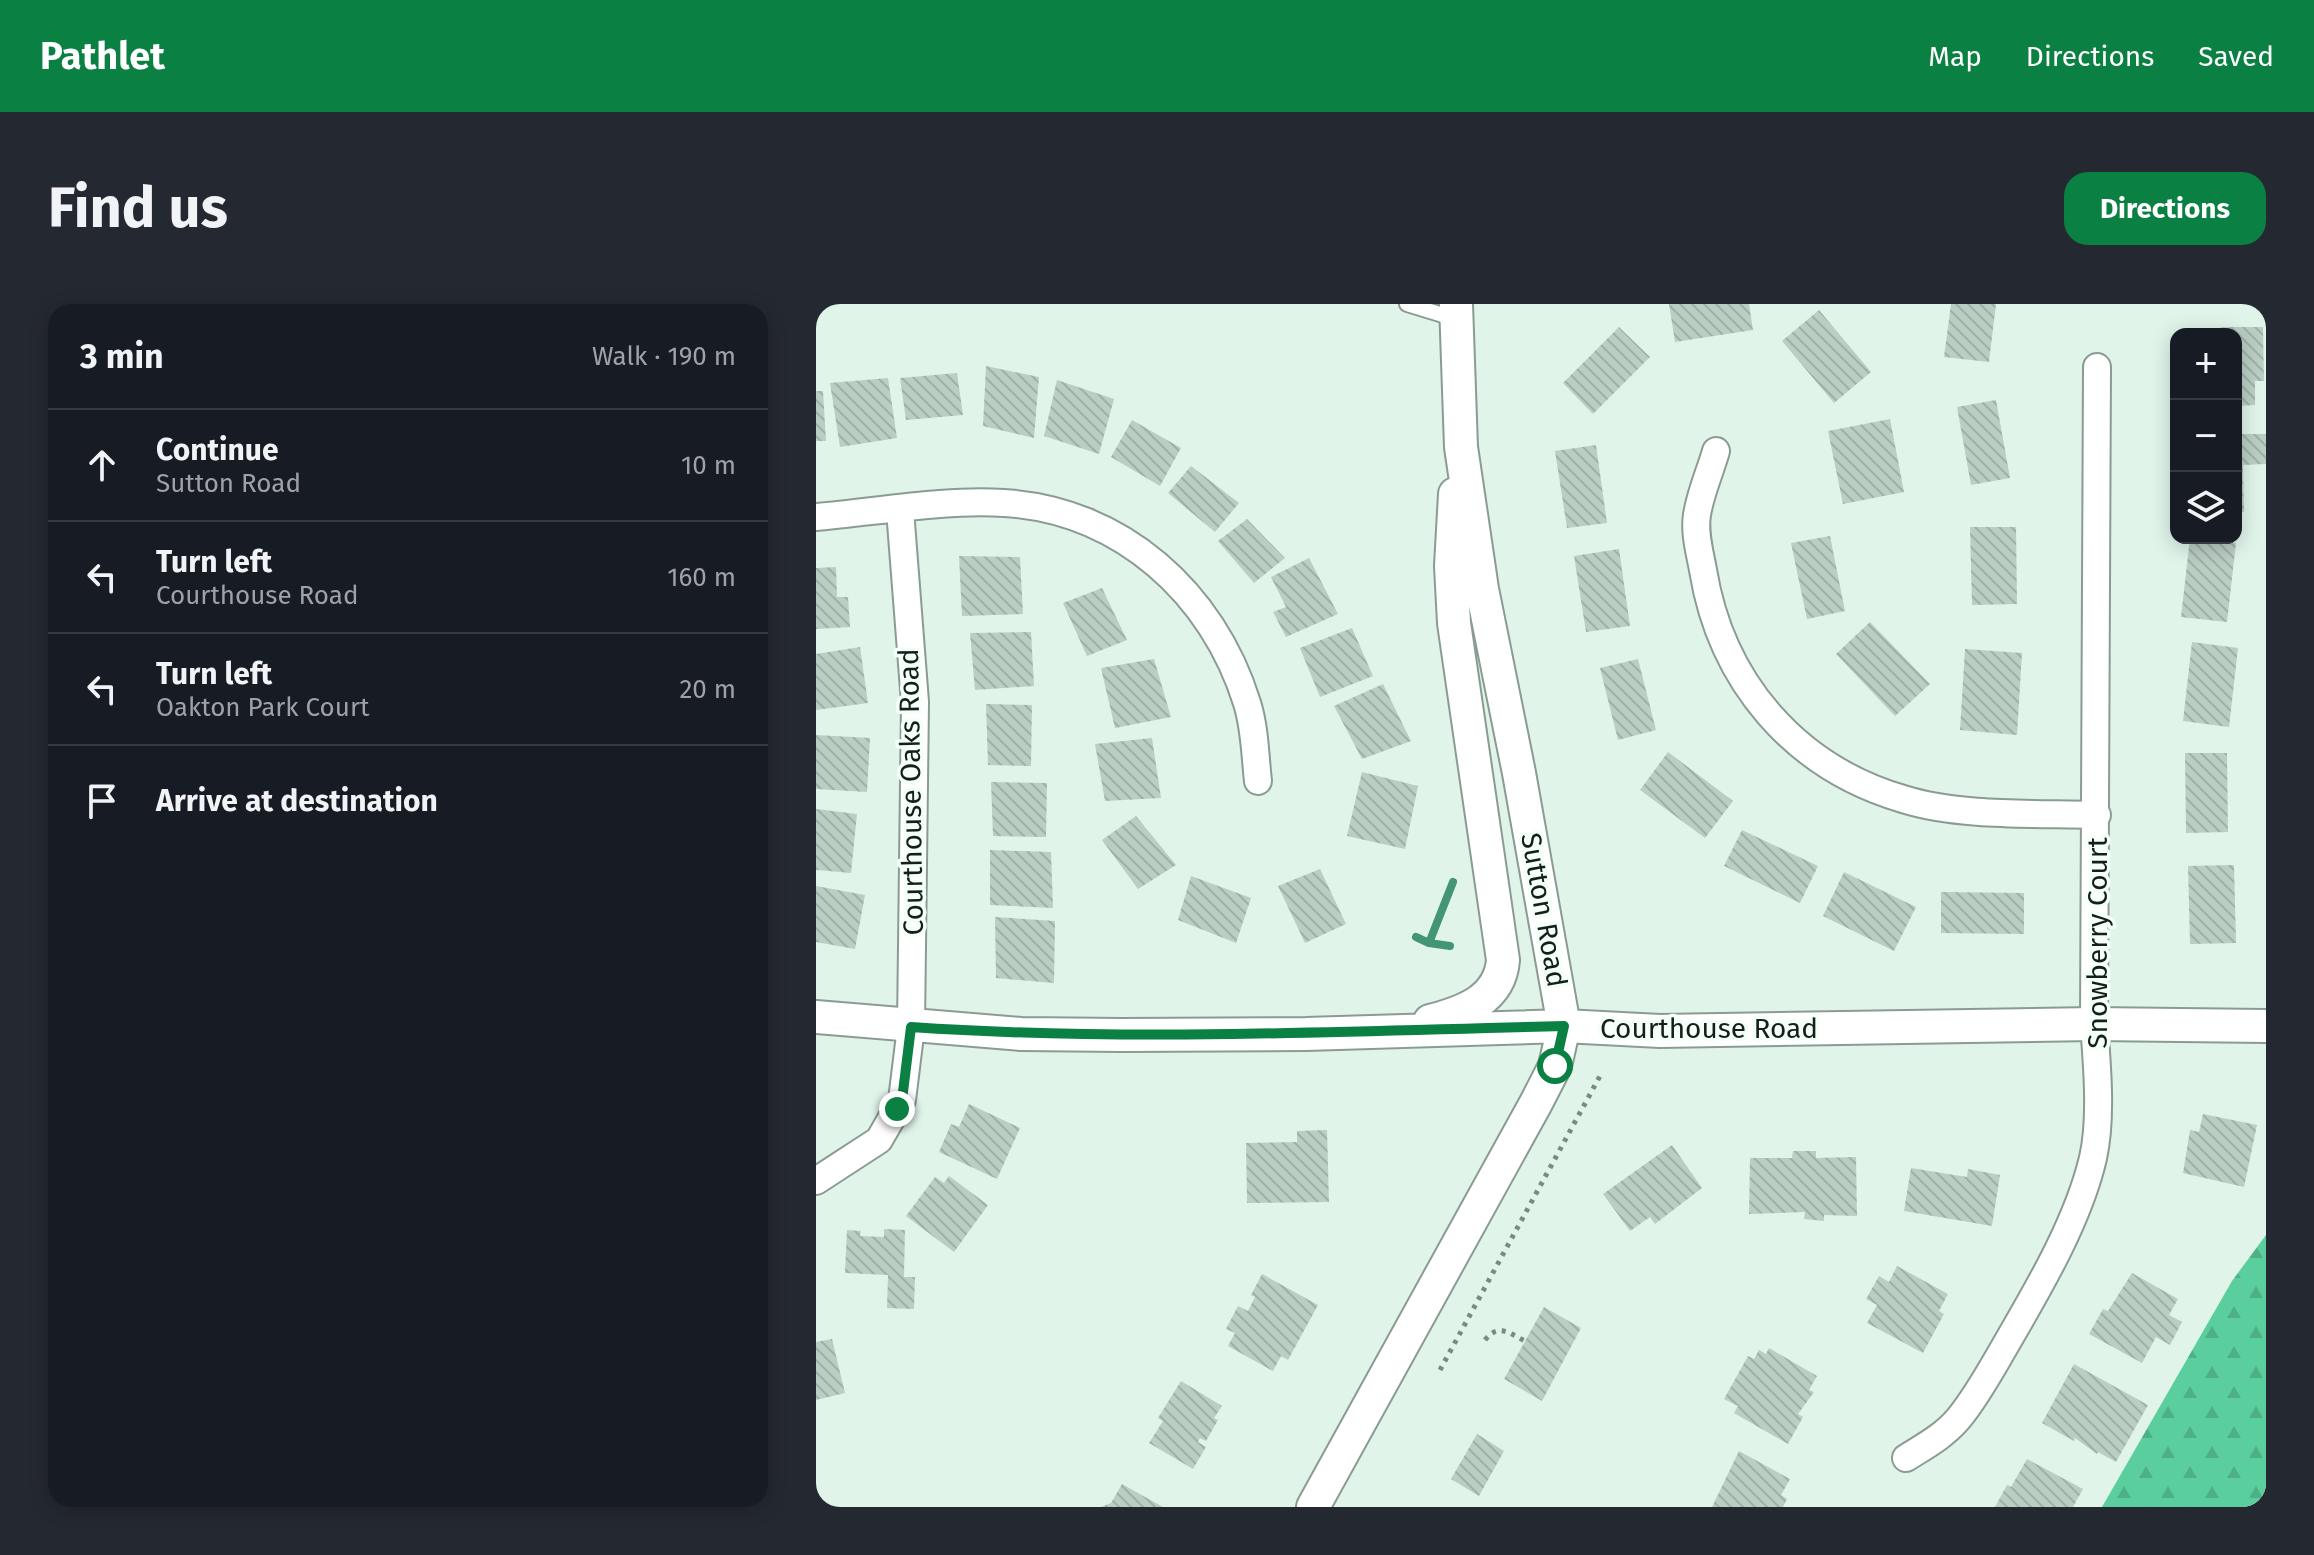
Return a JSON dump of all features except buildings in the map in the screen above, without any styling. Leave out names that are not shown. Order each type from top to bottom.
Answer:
[{"type":"street","name":"Sutton Road","points":[[1313,1507],[1536,1103],[1555,1066],[1564,1026],[1519,773],[1482,589],[1461,447],[1456,312]]},
{"type":"street","name":"Snowberry Court","points":[[1906,1458],[1939,1437],[1958,1419],[1980,1389],[2040,1283],[2072,1215],[2093,1157],[2098,1096],[2094,1024],[2097,367]]},
{"type":"street","points":[[1389,1031],[1447,1017],[1472,1007],[1486,997],[1502,974],[1502,941],[1454,623],[1451,566],[1453,507],[1461,447]]},
{"type":"street","points":[[1716,451],[1696,516],[1706,591],[1731,661],[1769,716],[1798,743],[1829,765],[1863,784],[1904,800],[1974,810],[2097,815]]},
{"type":"street","points":[[816,517],[979,502],[1035,506],[1095,524],[1121,537],[1149,556],[1192,597],[1225,650],[1247,702],[1258,781]]},
{"type":"street","name":"Courthouse Oaks Road","points":[[816,1181],[879,1140],[902,1100],[911,1027],[915,702],[900,510]]},
{"type":"street","name":"Courthouse Road","points":[[816,1017],[911,1027],[1093,1035],[1564,1026],[1660,1031],[2094,1024],[2266,1026]]},
{"type":"lane","points":[[1407,304],[1456,312]]},
{"type":"path","points":[[1440,1370],[1600,1076]]},
{"type":"path","points":[[1485,1340],[1492,1331],[1501,1329],[1525,1341]]},
{"type":"green space","points":[[2266,1235],[2266,1507],[2102,1507],[2232,1281]]},
{"type":"waterway","points":[[1429,943],[1453,882]]},
{"type":"waterway","points":[[1416,937],[1429,943],[1450,946]]},
{"type":"route","points":[[897,1109],[902,1100],[911,1027],[1021,1034],[1122,1035],[1306,1034],[1564,1026],[1555,1066]]}]
